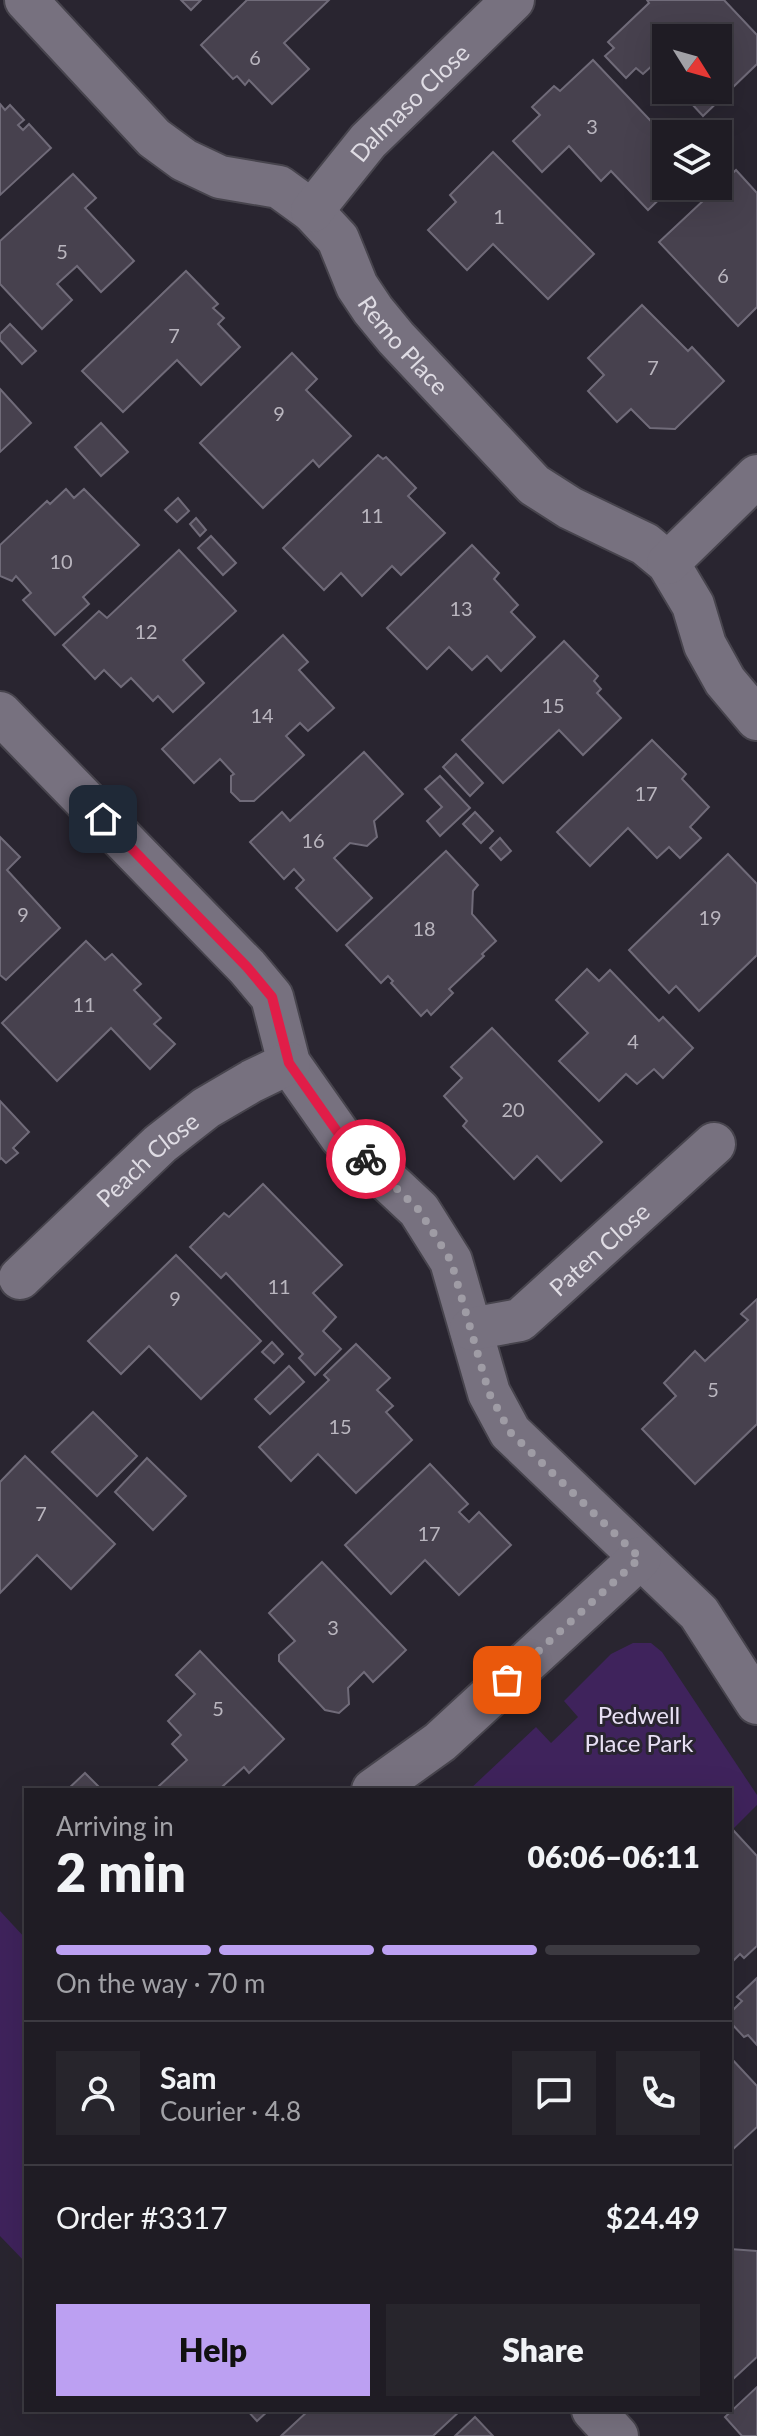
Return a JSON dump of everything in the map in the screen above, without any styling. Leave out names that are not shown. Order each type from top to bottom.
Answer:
[{"type":"street","name":"Remo Place","points":[[26,0],[154,138],[184,160],[220,177],[279,187],[312,211],[338,239],[357,286],[373,310],[534,485],[570,508],[645,544],[668,563],[693,605],[705,645],[725,681],[757,719]]},
{"type":"street","name":"Dalmaso Close","points":[[312,211],[368,141],[513,0]]},
{"type":"street","points":[[668,563],[757,476]]},
{"type":"street","points":[[0,713],[247,967],[272,997],[289,1063],[341,1137],[419,1210],[451,1261],[489,1393],[510,1432],[699,1613],[757,1703]]},
{"type":"street","name":"Peach Close","points":[[20,1278],[160,1144],[195,1117],[252,1081],[289,1063]]},
{"type":"street","name":"Paten Close","points":[[471,1329],[520,1320],[714,1144]]},
{"type":"street","points":[[376,1788],[440,1742],[640,1558]]},
{"type":"street","points":[[595,2412],[617,2436]]},
{"type":"green space","name":"Pedwell Place Park","points":[[633,1643],[651,1643],[662,1652],[757,1795],[757,1805],[732,1830],[732,1788],[471,1788],[536,1727],[551,1743],[578,1717],[564,1701],[611,1654]]},
{"type":"green space","points":[[0,1911],[24,1937],[24,2261],[0,2236]]},
{"type":"building","points":[[181,0],[201,0],[191,10]]},
{"type":"building","points":[[247,0],[329,0],[284,43],[309,69],[272,104],[249,80],[245,85],[237,76],[233,79],[201,45]]},
{"type":"building","points":[[647,0],[724,0],[757,35],[757,64],[732,88],[732,24],[652,24],[652,66],[643,74],[636,68],[626,78],[605,56],[614,48],[608,42],[649,3]]},
{"type":"building","points":[[593,60],[652,122],[652,200],[658,200],[648,210],[611,171],[601,181],[569,146],[542,172],[513,141],[540,115],[532,107],[554,86],[560,91]]},
{"type":"building","points":[[0,104],[5,110],[10,105],[24,120],[18,125],[23,130],[29,124],[51,148],[0,195]]},
{"type":"building","points":[[692,104],[715,104],[703,116]]},
{"type":"building","points":[[493,152],[594,254],[548,299],[493,244],[467,270],[428,230],[456,202],[450,195]]},
{"type":"building","points":[[736,170],[757,193],[757,307],[738,326],[659,242],[704,200],[732,200],[732,174]]},
{"type":"building","points":[[73,174],[96,198],[85,208],[134,261],[101,292],[77,266],[57,284],[72,300],[42,329],[0,284],[0,241]]},
{"type":"building","points":[[186,271],[218,304],[213,308],[224,318],[218,324],[240,347],[201,385],[177,360],[123,412],[82,371]]},
{"type":"building","points":[[642,305],[688,351],[692,347],[724,381],[675,429],[650,428],[631,409],[617,422],[588,391],[604,375],[588,358]]},
{"type":"building","points":[[10,324],[36,351],[22,364],[0,340],[0,334]]},
{"type":"building","points":[[292,353],[317,379],[306,390],[351,436],[319,467],[313,460],[263,508],[200,443]]},
{"type":"building","points":[[0,389],[31,423],[0,452]]},
{"type":"building","points":[[101,423],[128,452],[101,476],[75,447]]},
{"type":"building","points":[[378,455],[383,459],[386,457],[416,488],[408,496],[445,533],[401,575],[392,566],[362,596],[341,573],[324,590],[283,548]]},
{"type":"building","points":[[66,489],[74,498],[84,489],[139,545],[83,597],[89,604],[55,635],[23,600],[31,593],[16,576],[12,581],[0,576],[0,545],[47,501],[50,504]]},
{"type":"building","points":[[178,498],[189,511],[177,522],[165,510]]},
{"type":"building","points":[[196,518],[206,530],[200,536],[190,524]]},
{"type":"building","points":[[211,536],[236,563],[223,575],[198,548]]},
{"type":"building","points":[[472,545],[499,573],[494,579],[518,605],[511,612],[535,637],[501,671],[487,656],[472,670],[449,647],[427,669],[387,628]]},
{"type":"building","points":[[179,550],[236,611],[183,660],[204,683],[173,712],[158,696],[153,701],[131,678],[121,687],[104,670],[95,679],[63,645],[99,611],[107,618]]},
{"type":"building","points":[[283,635],[308,662],[299,670],[334,708],[308,731],[300,723],[286,736],[304,755],[254,801],[240,801],[231,792],[231,776],[234,774],[220,759],[194,783],[162,749]]},
{"type":"building","points":[[564,641],[598,676],[594,681],[601,689],[597,693],[621,718],[583,755],[559,730],[503,783],[462,740]]},
{"type":"building","points":[[652,740],[686,774],[682,779],[709,807],[690,827],[701,838],[680,858],[669,847],[657,858],[628,828],[590,866],[557,832]]},
{"type":"building","points":[[364,752],[403,794],[374,821],[377,837],[367,846],[350,843],[334,858],[372,898],[337,931],[296,888],[304,880],[294,869],[284,879],[250,842],[282,812],[290,821]]},
{"type":"building","points":[[456,754],[483,783],[470,796],[443,767]]},
{"type":"building","points":[[440,776],[470,808],[440,836],[427,821],[442,807],[425,789]]},
{"type":"building","points":[[475,812],[493,831],[481,843],[463,824]]},
{"type":"building","points":[[0,837],[20,857],[7,870],[60,928],[6,980],[0,975]]},
{"type":"building","points":[[500,838],[511,851],[501,860],[490,848]]},
{"type":"building","points":[[446,851],[478,885],[473,891],[472,914],[496,941],[449,989],[453,993],[431,1015],[427,1010],[421,1016],[388,976],[381,983],[346,945]]},
{"type":"building","points":[[728,854],[757,884],[757,955],[699,1011],[676,986],[669,993],[629,950]]},
{"type":"building","points":[[86,941],[105,960],[112,954],[141,984],[134,990],[161,1018],[154,1024],[175,1044],[150,1069],[111,1028],[57,1081],[2,1023]]},
{"type":"building","points":[[587,969],[599,981],[610,970],[659,1021],[663,1017],[693,1048],[663,1078],[654,1069],[637,1084],[626,1074],[599,1101],[559,1061],[588,1033],[556,1000]]},
{"type":"building","points":[[492,1028],[602,1142],[561,1181],[537,1156],[514,1179],[463,1126],[467,1121],[444,1096],[462,1078],[451,1067]]},
{"type":"building","points":[[0,1101],[29,1132],[13,1148],[18,1153],[6,1163],[0,1159]]},
{"type":"building","points":[[263,1184],[342,1265],[313,1293],[336,1317],[323,1331],[341,1349],[315,1375],[299,1358],[303,1354],[226,1273],[221,1278],[190,1247],[224,1213],[229,1217]]},
{"type":"building","points":[[176,1255],[261,1341],[201,1399],[149,1346],[121,1374],[88,1341]]},
{"type":"building","points":[[757,1299],[757,1424],[695,1484],[642,1429],[676,1396],[664,1383],[695,1351],[705,1361],[748,1320],[741,1314]]},
{"type":"building","points":[[272,1342],[283,1354],[274,1363],[262,1352]]},
{"type":"building","points":[[356,1344],[390,1378],[377,1390],[393,1406],[386,1412],[412,1440],[356,1493],[318,1454],[291,1481],[259,1447],[329,1380],[324,1375]]},
{"type":"building","points":[[289,1366],[304,1382],[270,1414],[255,1399]]},
{"type":"building","points":[[93,1412],[137,1456],[97,1496],[52,1452]]},
{"type":"building","points":[[25,1456],[115,1544],[71,1589],[37,1555],[0,1593],[0,1482]]},
{"type":"building","points":[[147,1458],[186,1496],[153,1530],[115,1492]]},
{"type":"building","points":[[430,1464],[468,1504],[459,1512],[469,1522],[479,1512],[511,1545],[459,1595],[425,1560],[391,1594],[345,1545]]},
{"type":"building","points":[[322,1562],[406,1650],[373,1682],[364,1672],[348,1688],[349,1704],[339,1713],[325,1710],[279,1661],[279,1655],[295,1641],[269,1613]]},
{"type":"building","points":[[200,1651],[284,1739],[249,1773],[244,1767],[223,1786],[224,1788],[162,1788],[159,1786],[187,1760],[172,1744],[181,1735],[168,1721],[195,1694],[176,1675]]},
{"type":"building","points":[[85,1773],[100,1788],[69,1788]]},
{"type":"building","points":[[734,1831],[757,1856],[757,1946],[744,1958],[740,1954],[732,1962]]},
{"type":"building","points":[[757,1978],[757,2045],[732,2024],[732,2011],[742,2001],[737,1997]]},
{"type":"building","points":[[732,2059],[757,2086],[757,2127],[732,2150]]},
{"type":"building","points":[[732,2249],[757,2251],[757,2357],[732,2380]]},
{"type":"building","points":[[757,2387],[757,2436],[742,2436],[725,2417]]},
{"type":"building","points":[[249,2412],[267,2412],[257,2421]]},
{"type":"building","points":[[307,2412],[459,2412],[433,2436],[281,2436]]},
{"type":"building","points":[[475,2417],[493,2436],[455,2436]]},
{"type":"way so far","points":[[366,1159],[419,1210],[451,1261],[489,1393],[510,1432],[640,1558],[507,1680]]},
{"type":"route","points":[[103,819],[247,967],[272,997],[289,1063],[341,1137],[366,1159]]}]
